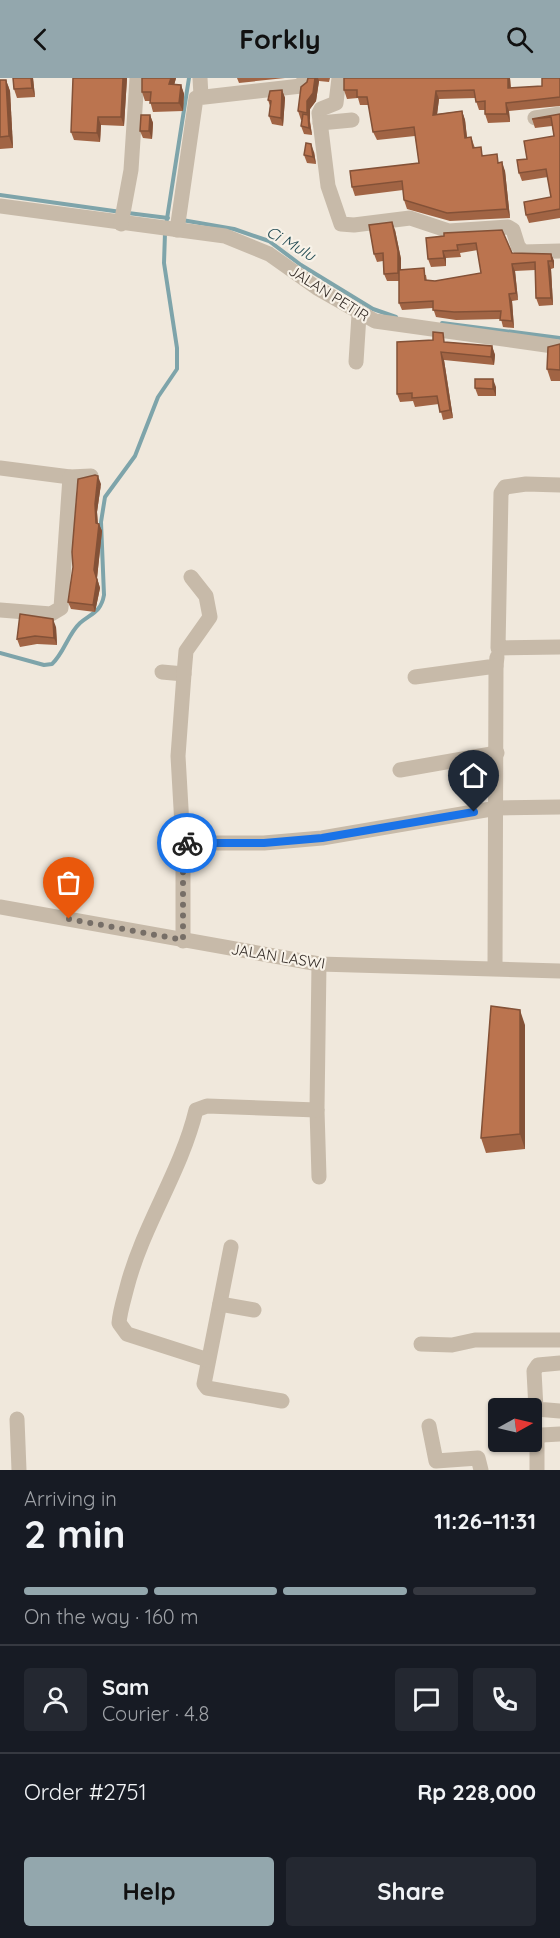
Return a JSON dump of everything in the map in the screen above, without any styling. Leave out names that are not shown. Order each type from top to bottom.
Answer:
[{"type":"street","points":[[122,216],[131,170],[137,78]]},
{"type":"street","points":[[200,78],[201,96]]},
{"type":"street","points":[[177,225],[194,100],[201,96],[301,86],[306,78]]},
{"type":"street","points":[[339,78],[337,102],[319,110],[328,186],[335,214],[342,225],[410,218],[449,231],[508,227],[513,230],[522,251],[560,251]]},
{"type":"street","points":[[535,118],[560,114]]},
{"type":"street","points":[[320,123],[352,120]]},
{"type":"street","name":"JALAN PETIR","points":[[0,206],[122,216],[159,228],[177,225],[225,236],[269,254],[359,315],[395,326],[560,346]]},
{"type":"street","points":[[356,362],[359,315]]},
{"type":"street","points":[[0,468],[70,477],[90,477]]},
{"type":"street","points":[[0,610],[51,614],[61,608],[70,477]]},
{"type":"street","points":[[495,968],[496,666],[501,493],[505,487],[513,484],[560,485]]},
{"type":"street","points":[[183,940],[183,843],[178,756],[184,674],[186,651],[210,617],[207,596],[190,578]]},
{"type":"street","points":[[498,648],[560,647]]},
{"type":"street","points":[[415,677],[496,666]]},
{"type":"street","points":[[162,672],[184,674]]},
{"type":"street","points":[[400,770],[497,753]]},
{"type":"street","points":[[183,843],[264,843],[322,838],[496,808],[560,807]]},
{"type":"street","name":"JALAN LASWI","points":[[0,907],[319,964],[560,971]]},
{"type":"street","points":[[319,964],[317,1110],[319,1177]]},
{"type":"street","points":[[208,1360],[127,1334],[119,1323],[132,1268],[149,1221],[184,1150],[196,1110],[207,1106],[317,1110]]},
{"type":"street","points":[[231,1247],[203,1382],[207,1388],[282,1401]]},
{"type":"street","points":[[220,1304],[254,1310]]},
{"type":"street","points":[[421,1344],[452,1345],[475,1340],[560,1340]]},
{"type":"street","points":[[560,1363],[538,1365],[534,1371],[536,1409],[560,1411]]},
{"type":"street","points":[[17,1419],[19,1470]]},
{"type":"street","points":[[429,1426],[436,1461],[476,1458],[480,1461],[481,1470]]},
{"type":"street","points":[[537,1470],[537,1440],[542,1435],[560,1434]]},
{"type":"building","points":[[13,78],[31,78],[32,88],[14,89]]},
{"type":"building","points":[[73,78],[123,78],[121,117],[98,117],[97,133],[71,132]]},
{"type":"building","points":[[142,78],[171,78],[169,84],[181,85],[179,103],[150,103],[151,92],[142,92]]},
{"type":"building","points":[[308,78],[315,78],[313,93],[307,101],[307,113],[298,111],[301,87]]},
{"type":"building","points":[[344,78],[508,78],[508,88],[542,86],[542,78],[560,78],[560,97],[506,103],[507,114],[485,114],[485,101],[476,102],[474,90],[436,91],[433,115],[462,111],[465,138],[471,137],[473,148],[481,147],[482,156],[497,154],[498,163],[502,162],[507,209],[447,213],[404,200],[402,181],[352,187],[350,171],[419,163],[414,127],[373,132],[367,97],[357,97],[357,90],[344,90]]},
{"type":"building","points":[[0,80],[6,80],[9,136],[0,137]]},
{"type":"building","points":[[282,90],[281,118],[269,116],[270,91]]},
{"type":"building","points":[[303,114],[308,115],[309,128],[301,126]]},
{"type":"building","points":[[560,114],[560,209],[526,215],[524,202],[551,197],[546,169],[519,173],[517,160],[527,159],[524,141],[554,136],[551,117],[532,119]]},
{"type":"building","points":[[141,115],[150,115],[149,131],[140,131]]},
{"type":"building","points":[[306,143],[311,144],[313,157],[304,155]]},
{"type":"building","points":[[392,222],[398,251],[398,273],[384,274],[383,253],[374,254],[369,225]]},
{"type":"building","points":[[502,230],[512,253],[551,254],[552,261],[548,261],[551,298],[536,298],[535,262],[512,264],[516,293],[509,294],[512,321],[500,320],[501,311],[454,312],[433,310],[433,301],[399,303],[399,270],[424,268],[425,280],[435,281],[481,273],[476,243],[457,245],[458,250],[443,251],[444,258],[428,259],[426,238],[444,236],[444,233]]},
{"type":"building","points":[[433,332],[443,333],[444,342],[492,346],[491,357],[441,352],[450,410],[440,412],[437,396],[412,398],[412,393],[397,394],[397,342],[433,340]]},
{"type":"building","points":[[560,344],[560,370],[547,369],[548,347]]},
{"type":"building","points":[[475,379],[493,379],[493,389],[475,388]]},
{"type":"building","points":[[98,476],[95,504],[96,523],[99,524],[94,570],[97,580],[93,605],[68,602],[73,567],[72,552],[78,479]]},
{"type":"building","points":[[20,614],[53,619],[54,638],[35,636],[17,639]]},
{"type":"building","points":[[491,1006],[520,1010],[520,1134],[481,1138]]},
{"type":"waterway","points":[[166,225],[189,78]]},
{"type":"waterway","name":"Ci Mulu","points":[[0,195],[121,212]]},
{"type":"waterway","name":"Ci Mulu","points":[[128,213],[168,218]]},
{"type":"waterway","name":"Ci Mulu","points":[[182,220],[234,229],[269,241],[301,265],[373,309],[396,317]]},
{"type":"waterway","points":[[0,653],[44,665],[52,664],[76,627],[95,612],[103,601],[101,522],[105,497],[135,456],[158,397],[177,369],[177,348],[164,263],[165,233]]},
{"type":"waterway","name":"Ci Mulu","points":[[442,323],[560,338]]},
{"type":"way so far","points":[[69,919],[183,940],[183,843],[187,843]]},
{"type":"route","points":[[187,843],[299,841],[474,812]]}]
